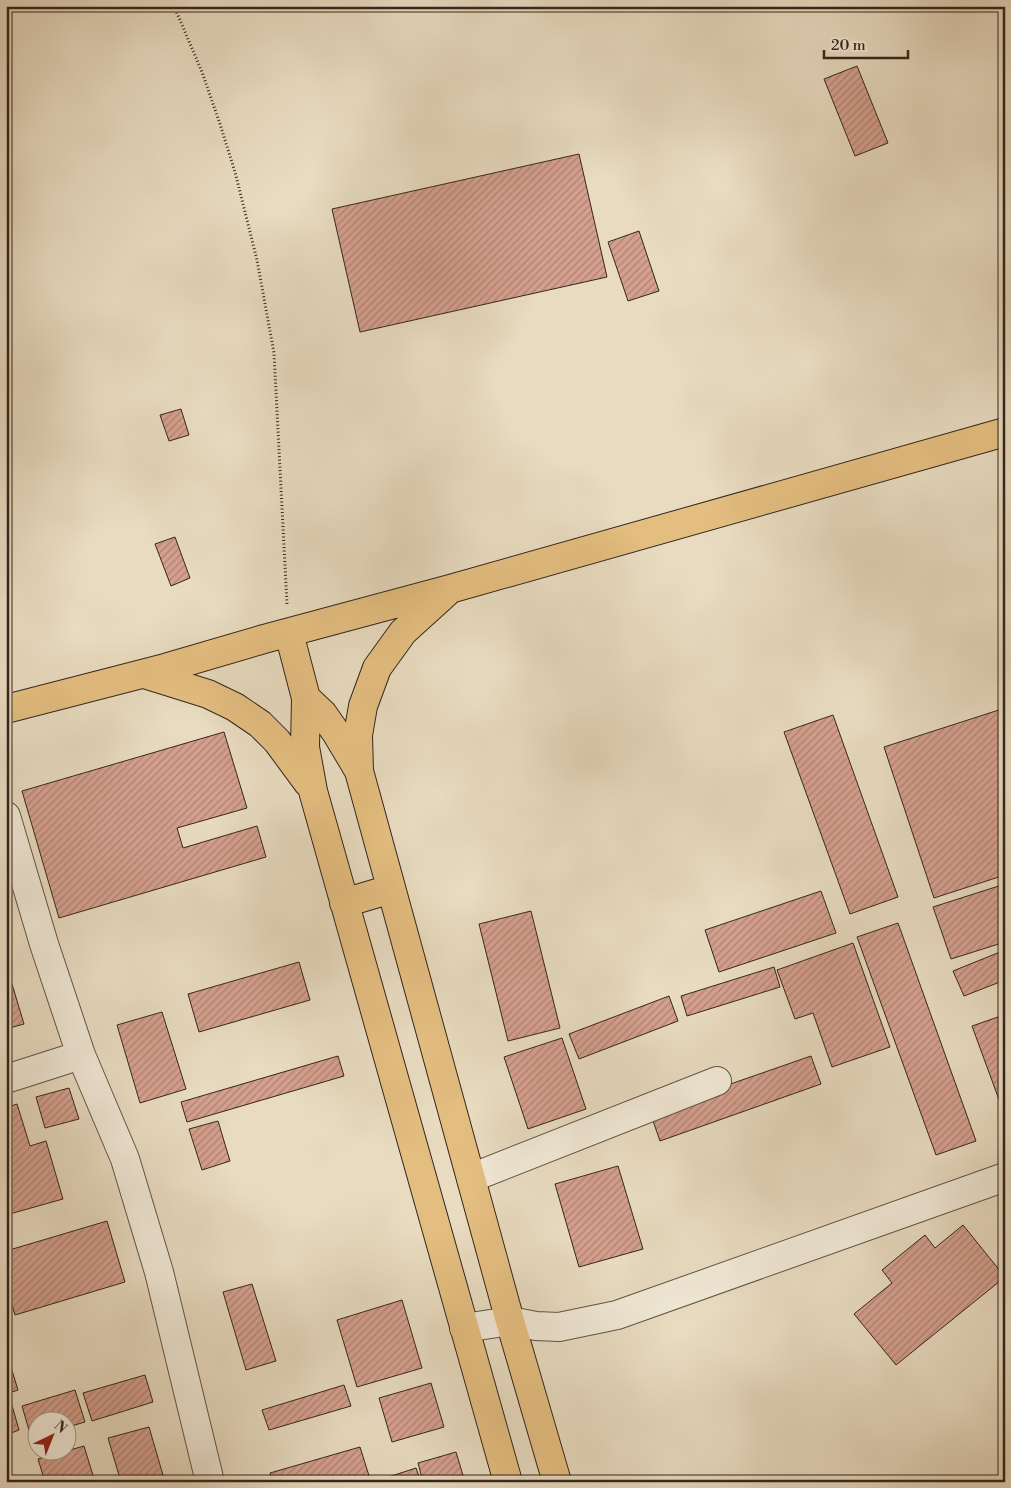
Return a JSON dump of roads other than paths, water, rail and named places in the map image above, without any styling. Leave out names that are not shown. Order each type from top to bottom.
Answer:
[{"type":"main road","points":[[6,709],[144,674],[450,590],[1005,432]]},
{"type":"main road","points":[[450,590],[403,632],[377,668],[363,706],[358,735],[359,771],[556,1482]]},
{"type":"main road","points":[[289,633],[306,698],[305,747],[313,791],[508,1482]]},
{"type":"main road","points":[[144,674],[208,694],[236,707],[260,724],[277,741],[313,791]]},
{"type":"main road","points":[[306,698],[323,714],[359,771]]},
{"type":"main road","points":[[344,903],[391,889]]},
{"type":"street","points":[[6,816],[44,944],[81,1055],[128,1168],[159,1272],[210,1482]]},
{"type":"street","points":[[6,1080],[81,1055]]},
{"type":"street","points":[[471,1178],[717,1081]]},
{"type":"street","points":[[464,1328],[510,1321],[536,1326],[559,1327],[617,1315],[1005,1177]]}]
